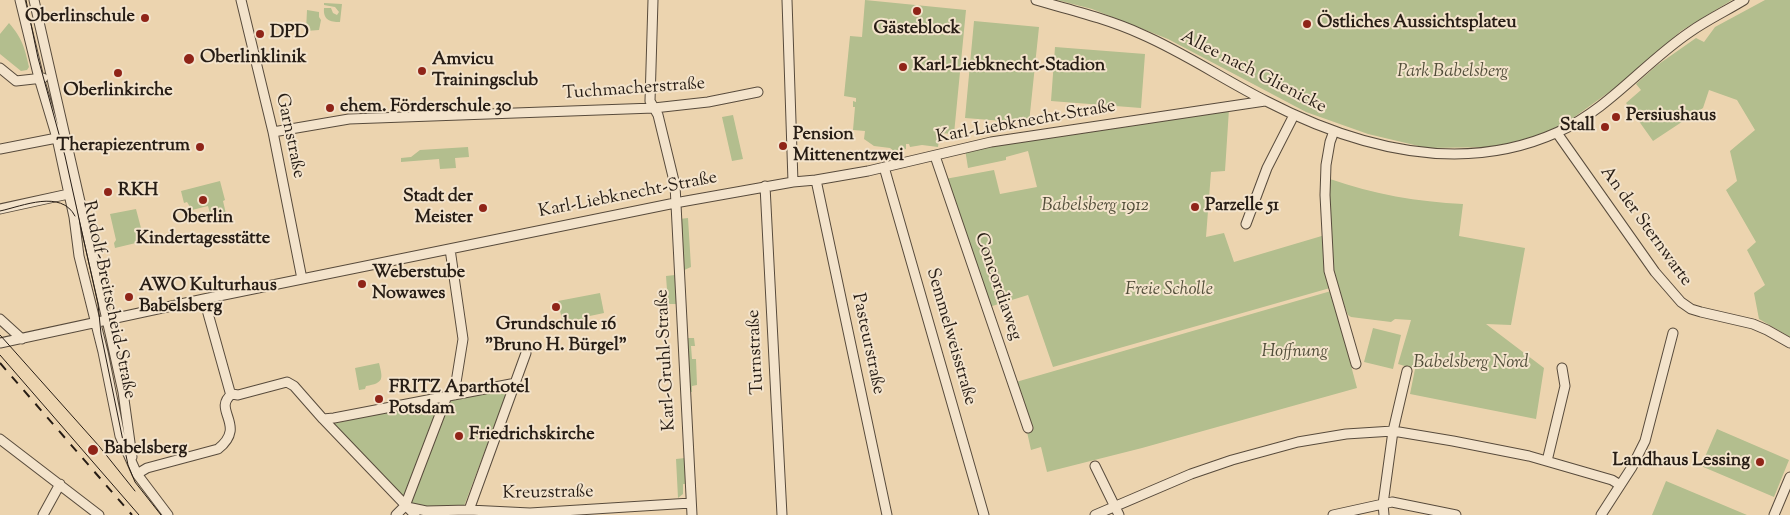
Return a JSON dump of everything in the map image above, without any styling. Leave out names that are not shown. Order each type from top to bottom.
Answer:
[{"type":"street","name":"Rudolf-Breitscheid-Straße","points":[[20,0],[39,78],[61,137]]},
{"type":"street","name":"Rudolf-Breitscheid-Straße","points":[[34,0],[51,76],[73,193],[108,320],[123,392],[135,471]]},
{"type":"street","name":"Garnstraße","points":[[242,0],[273,132],[302,279]]},
{"type":"street","name":"Karl-Gruhl-Straße","points":[[652,0],[650,101],[658,115],[675,185],[692,515]]},
{"type":"street","points":[[787,0],[793,182]]},
{"type":"street","name":"Allee nach Glienicke","points":[[1036,0],[1070,9],[1140,34],[1265,101],[1334,131],[1403,150],[1426,154],[1504,150],[1557,133],[1614,96],[1690,32],[1744,0]]},
{"type":"street","points":[[0,68],[16,80],[51,76]]},
{"type":"street","name":"Tuchmacherstraße","points":[[273,132],[349,119],[654,108],[708,102],[758,92]]},
{"type":"street","name":"Karl-Liebknecht-Straße","points":[[0,343],[204,299],[675,203],[884,167],[991,142],[1265,101]]},
{"type":"street","points":[[1246,224],[1267,168],[1294,115]]},
{"type":"street","points":[[1334,131],[1326,166],[1330,271],[1356,364]]},
{"type":"street","name":"An der Sternwarte","points":[[1557,133],[1655,272],[1675,297],[1692,309],[1753,324],[1790,343]]},
{"type":"street","points":[[0,149],[61,137]]},
{"type":"street","name":"Concordiaweg","points":[[935,156],[1028,428]]},
{"type":"street","name":"Semmelweisstraße","points":[[884,167],[984,515]]},
{"type":"street","name":"Pasteurstraße","points":[[816,180],[887,515]]},
{"type":"street","name":"Turnstraße","points":[[765,186],[782,515]]},
{"type":"street","name":"Rudolf-Breitscheid-Straße","points":[[73,193],[80,256],[120,436],[135,471],[168,515]]},
{"type":"street","points":[[0,210],[73,193]]},
{"type":"street","points":[[396,515],[405,506],[451,395],[463,339],[450,249]]},
{"type":"street","points":[[204,299],[228,389],[232,394],[238,395],[287,382],[294,386],[415,515]]},
{"type":"street","points":[[0,319],[22,339]]},
{"type":"street","points":[[1601,515],[1632,467],[1645,441],[1673,333]]},
{"type":"street","points":[[469,510],[526,354]]},
{"type":"street","points":[[1547,461],[1565,386],[1562,368]]},
{"type":"street","points":[[1384,515],[1383,504],[1393,431],[1407,371]]},
{"type":"street","points":[[323,419],[516,382]]},
{"type":"street","points":[[135,471],[218,449],[222,446],[232,429],[224,405],[227,398],[232,394]]},
{"type":"street","points":[[1095,515],[1117,511],[1191,474],[1232,460],[1298,442],[1346,434],[1393,431],[1490,448],[1547,461],[1620,484]]},
{"type":"street","points":[[0,439],[99,515]]},
{"type":"street","points":[[1095,466],[1117,511]]},
{"type":"street","points":[[1774,515],[1790,477]]},
{"type":"street","points":[[43,515],[60,484]]},
{"type":"street","points":[[1333,515],[1392,502],[1456,515]]},
{"type":"street","name":"Kreuzstraße","points":[[405,506],[426,511],[469,510],[530,513],[691,504]]},
{"type":"green space","name":"Karl-Liebknecht-Stadion","points":[[865,0],[966,10],[954,134],[940,133],[938,147],[922,145],[910,147],[909,144],[906,144],[906,149],[894,151],[890,148],[874,146],[864,139],[865,131],[853,130],[855,107],[853,107],[853,101],[856,102],[856,98],[844,96],[850,36],[862,37]]},
{"type":"green space","name":"Park Babelsberg","points":[[1057,0],[1732,0],[1681,31],[1616,87],[1562,126],[1519,142],[1492,147],[1427,148],[1368,134],[1306,112],[1168,39],[1092,9]]},
{"type":"green space","points":[[1765,0],[1790,0],[1790,337],[1759,319],[1754,293],[1765,285],[1747,250],[1756,242],[1726,190],[1737,181],[1730,151],[1755,130],[1737,100],[1709,90],[1703,108],[1653,141],[1626,103],[1641,90],[1636,84],[1656,66],[1696,38],[1704,42],[1715,27]]},
{"type":"green space","points":[[324,3],[342,4],[340,22],[333,22],[326,18],[324,8],[331,8],[333,13],[337,15],[339,12],[335,7],[324,5]]},
{"type":"green space","points":[[307,10],[319,12],[321,20],[319,30],[306,31]]},
{"type":"green space","points":[[974,21],[1039,27],[1029,123],[965,118]]},
{"type":"green space","points":[[9,23],[17,34],[26,54],[29,67],[27,70],[21,71],[0,54],[0,34]]},
{"type":"green space","points":[[1055,47],[1145,54],[1141,108],[1051,101]]},
{"type":"green space","points":[[1229,109],[1225,171],[1211,172],[1206,237],[1224,233],[1234,262],[1325,235],[1330,288],[1053,367],[1028,295],[989,307],[945,179],[994,170],[1000,194],[1037,187],[1028,151],[1006,157],[1006,160],[968,168],[965,149]]},
{"type":"green space","points":[[733,115],[743,159],[732,161],[722,117]]},
{"type":"green space","points":[[468,147],[469,157],[455,158],[456,168],[440,169],[439,159],[401,162],[401,158],[411,157],[420,150]]},
{"type":"green space","name":"Babelsberg Nord","points":[[1330,179],[1396,196],[1463,204],[1459,236],[1525,248],[1511,325],[1486,324],[1544,368],[1536,419],[1410,394],[1415,369],[1398,364],[1411,320],[1395,319],[1391,322],[1351,317],[1346,310],[1333,275],[1329,206]]},
{"type":"green space","name":"Oberlin Kindertagesstätte","points":[[220,181],[227,218],[212,221],[208,206],[192,210],[187,202],[184,203],[181,191]]},
{"type":"green space","points":[[136,209],[141,228],[137,229],[140,242],[115,248],[114,243],[116,240],[110,214]]},
{"type":"green space","points":[[688,218],[691,267],[682,271],[679,219]]},
{"type":"green space","points":[[675,275],[677,304],[668,304],[666,276]]},
{"type":"green space","name":"Hoffnung","points":[[1331,291],[1357,388],[1142,448],[1047,472],[1041,447],[1031,450],[1016,382]]},
{"type":"green space","points":[[600,293],[604,313],[563,325],[558,301]]},
{"type":"green space","points":[[1373,328],[1401,335],[1393,369],[1364,362]]},
{"type":"green space","points":[[686,338],[694,338],[695,346],[691,346],[692,359],[696,359],[697,385],[692,386],[692,392],[689,392]]},
{"type":"green space","points":[[379,363],[381,379],[379,382],[359,390],[355,368]]},
{"type":"green space","points":[[498,388],[504,390],[506,395],[464,506],[408,507],[332,424]]},
{"type":"green space","points":[[1717,429],[1789,460],[1774,497],[1701,466]]},
{"type":"green space","points":[[685,458],[687,484],[683,484],[683,494],[678,498],[676,459]]},
{"type":"green space","points":[[1666,481],[1747,515],[1652,515]]},
{"type":"tram line","points":[[26,0],[38,58],[65,156],[98,304],[101,334],[128,465],[135,482],[161,515]]},
{"type":"tram line","points":[[0,211],[30,203],[51,201],[61,203],[69,208],[75,216]]},
{"type":"tram line","points":[[0,335],[99,446],[135,491]]},
{"type":"tram line","points":[[0,355],[139,515]]},
{"type":"railway","points":[[0,363],[132,515]]},
{"type":"place","name":"Gästeblock","points":[[917,11]]},
{"type":"place","name":"Oberlinschule","points":[[145,18]]},
{"type":"place","name":"Östliches Aussichtsplateu","points":[[1307,24]]},
{"type":"place","name":"DPD","points":[[260,34]]},
{"type":"place","name":"Oberlinklinik","points":[[189,59]]},
{"type":"place","name":"Karl-Liebknecht-Stadion","points":[[903,67]]},
{"type":"place","name":"Amvicu Trainingsclub","points":[[422,71]]},
{"type":"place","name":"Oberlinkirche","points":[[118,73]]},
{"type":"place","name":"ehem. Förderschule 30","points":[[330,108]]},
{"type":"place","name":"Persiushaus","points":[[1616,117]]},
{"type":"place","name":"Stall","points":[[1605,127]]},
{"type":"place","name":"Pension Mittenentzwei","points":[[783,146]]},
{"type":"place","name":"Therapiezentrum","points":[[200,147]]},
{"type":"place","name":"RKH","points":[[108,192]]},
{"type":"place","name":"Oberlin Kindertagesstätte","points":[[203,200]]},
{"type":"place","name":"Parzelle 51","points":[[1195,207]]},
{"type":"place","name":"Stadt der Meister","points":[[483,208]]},
{"type":"place","name":"Weberstube Nowawes","points":[[362,284]]},
{"type":"place","name":"AWO Kulturhaus Babelsberg","points":[[129,297]]},
{"type":"place","name":"Grundschule 16 \"Bruno H. Bürgel\"","points":[[556,307]]},
{"type":"place","name":"FRITZ Aparthotel Potsdam","points":[[379,399]]},
{"type":"place","name":"Friedrichskirche","points":[[459,436]]},
{"type":"place","name":"Babelsberg","points":[[93,450]]},
{"type":"place","name":"Landhaus Lessing","points":[[1760,462]]},
{"type":"park label","name":"Babelsberg 1912","points":[[1095,207]]},
{"type":"park label","name":"Freie Scholle","points":[[1169,291]]}]
